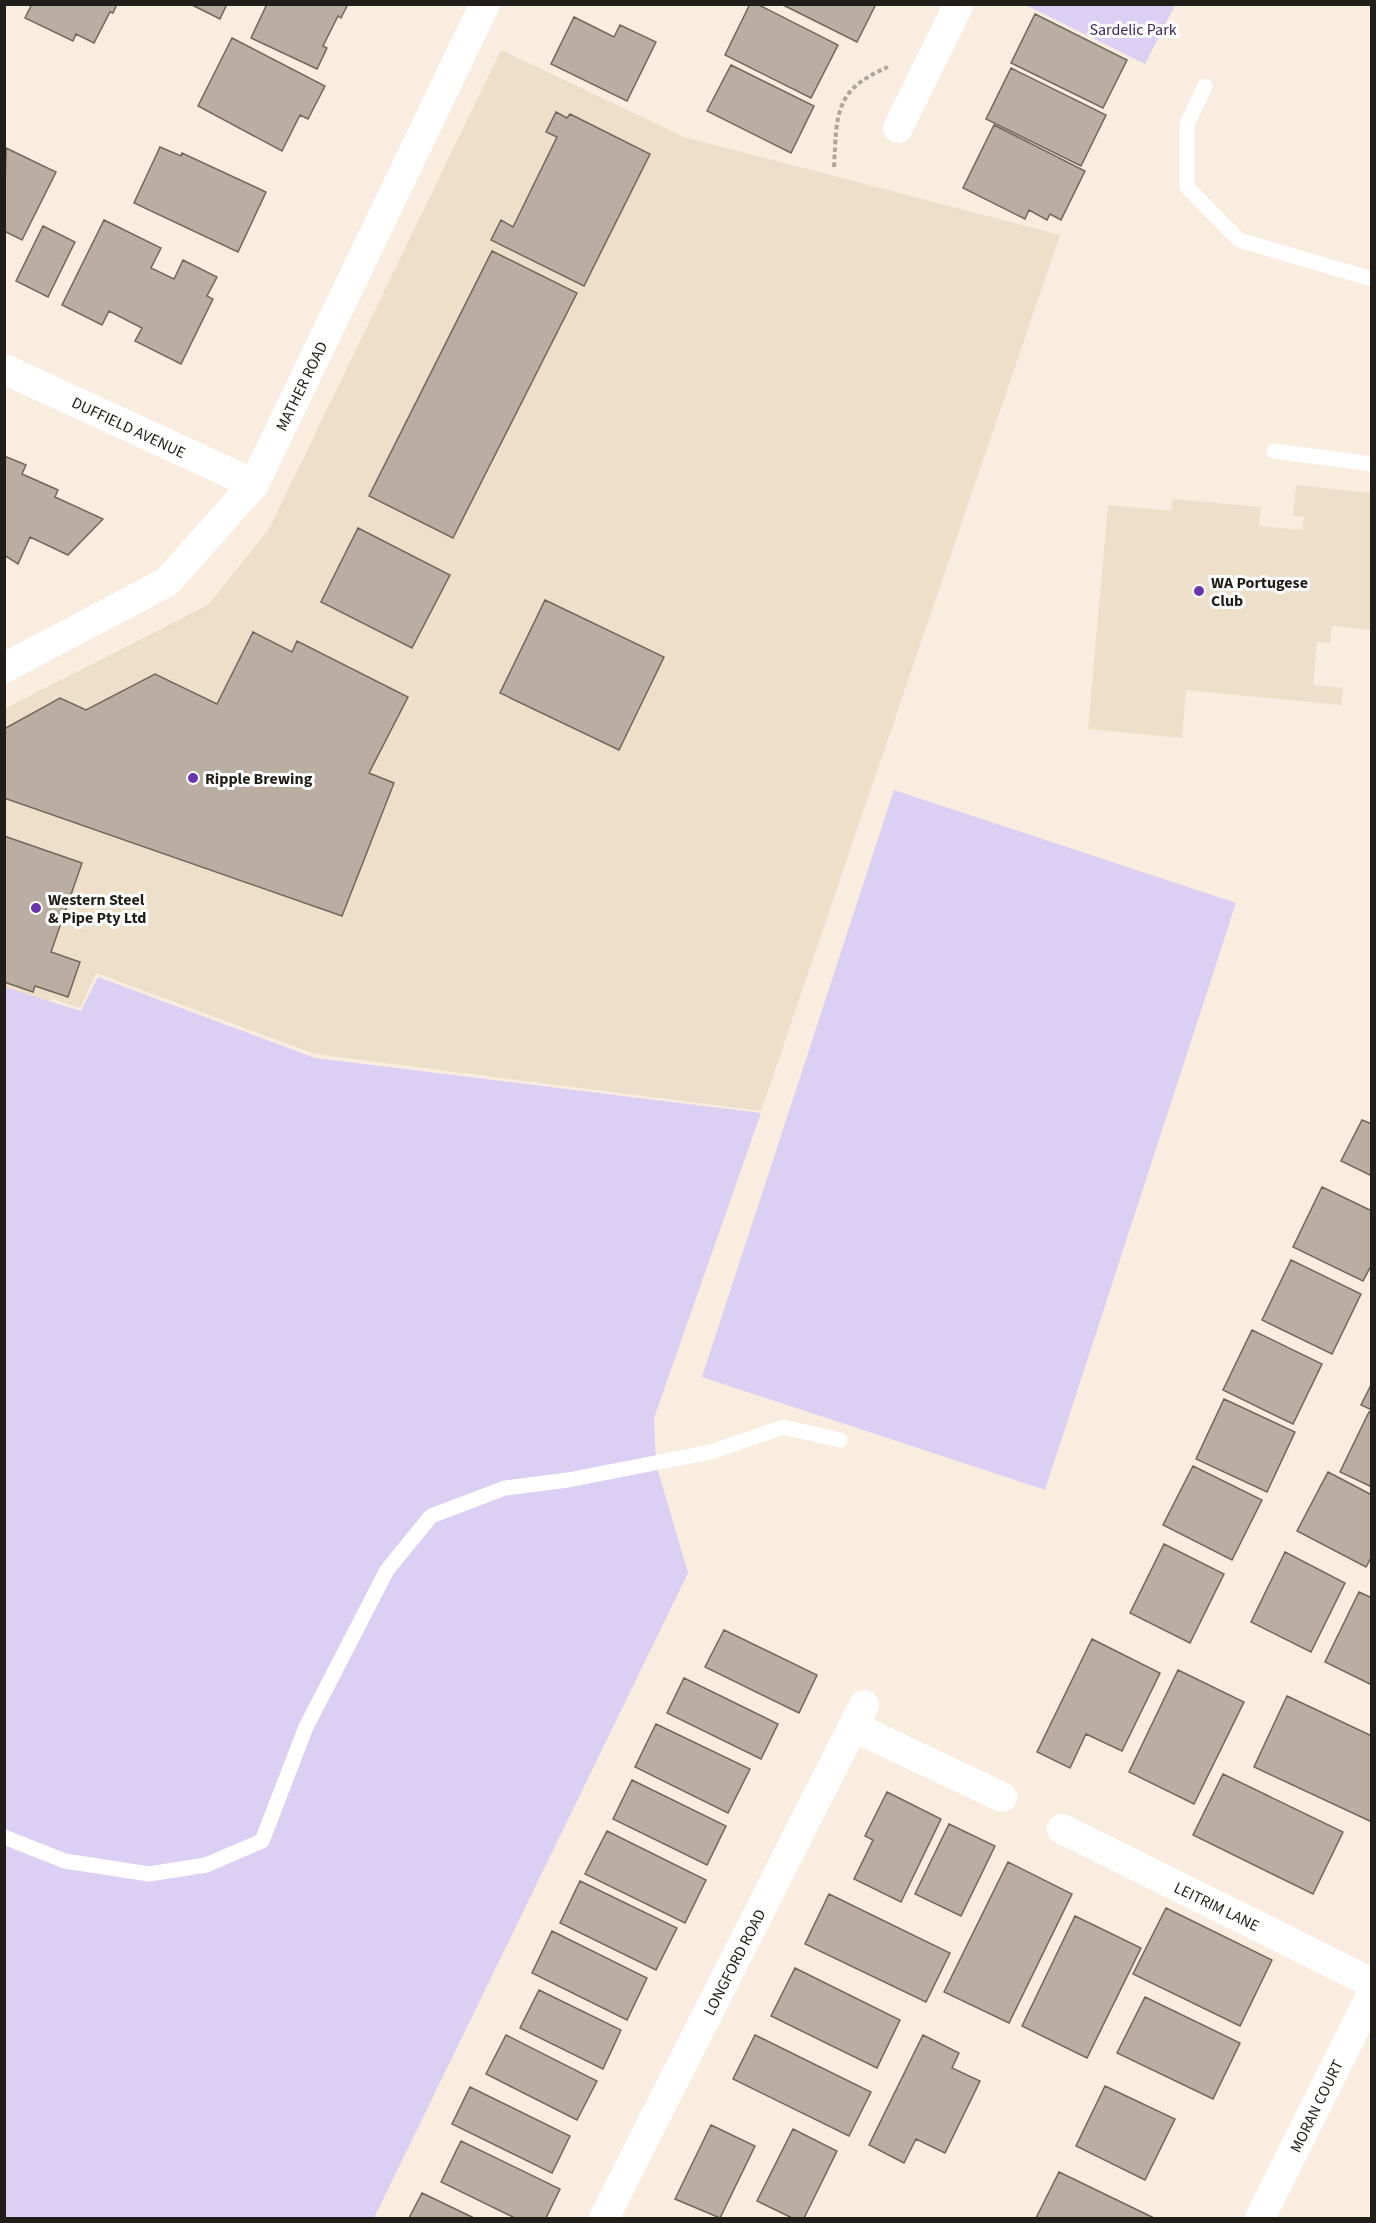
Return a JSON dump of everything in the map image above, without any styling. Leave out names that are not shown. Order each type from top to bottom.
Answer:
[{"type":"street","name":"MATHER ROAD","points":[[4,668],[167,582],[254,484],[486,4]]},
{"type":"street","points":[[898,128],[959,4]]},
{"type":"street","name":"DUFFIELD AVENUE","points":[[4,369],[254,484]]},
{"type":"street","name":"LONGFORD ROAD","points":[[604,2218],[859,1716],[1002,1797]]},
{"type":"street","name":"LEITRIM LANE","points":[[1062,1829],[1371,1983]]},
{"type":"street","name":"MORAN COURT","points":[[1260,2218],[1371,1994]]},
{"type":"lane","points":[[1204,86],[1187,124],[1187,187],[1239,240],[1371,279]]},
{"type":"lane","points":[[1274,451],[1371,464]]},
{"type":"lane","points":[[4,1837],[65,1861],[149,1874],[206,1865],[262,1841],[306,1727],[387,1570],[431,1516],[505,1488],[568,1480],[711,1452],[783,1427],[840,1440]]},
{"type":"path","points":[[834,167],[837,122],[845,96],[863,78],[895,63]]},
{"type":"shaded area","points":[[501,50],[684,137],[1060,235],[761,1111],[315,1054],[96,973],[80,1008],[52,999],[12,1088],[5,1086],[4,709],[208,605],[269,529]]},
{"type":"shaded area","name":"WA Portugese Club","points":[[1296,485],[1371,493],[1371,630],[1332,626],[1330,643],[1317,642],[1313,685],[1343,688],[1341,705],[1186,690],[1182,738],[1088,729],[1108,505],[1171,511],[1173,499],[1261,507],[1259,526],[1302,530],[1304,517],[1293,516]]},
{"type":"green space","name":"Sardelic Park","points":[[1026,5],[1175,5],[1145,64]]},
{"type":"green space","points":[[894,790],[1236,903],[1045,1490],[702,1377]]},
{"type":"green space","points":[[98,977],[315,1058],[761,1113],[654,1418],[656,1464],[688,1573],[374,2218],[5,2218],[4,987],[81,1011]]},
{"type":"building","points":[[32,4],[117,4],[113,13],[110,12],[94,43],[76,34],[73,41],[25,18]]},
{"type":"building","points":[[190,4],[227,4],[220,19]]},
{"type":"building","points":[[267,4],[348,4],[341,18],[338,16],[323,46],[327,48],[317,69],[251,38]]},
{"type":"building","points":[[750,4],[757,4],[838,45],[811,98],[725,55]]},
{"type":"building","points":[[781,4],[876,4],[857,42]]},
{"type":"building","points":[[1035,14],[1127,60],[1103,108],[1011,63]]},
{"type":"building","points":[[574,17],[614,37],[620,25],[656,42],[627,101],[551,64]]},
{"type":"building","points":[[232,38],[325,86],[308,119],[300,115],[282,151],[198,106]]},
{"type":"building","points":[[731,65],[814,106],[791,153],[707,111]]},
{"type":"building","points":[[1011,68],[1106,115],[1081,166],[986,119]]},
{"type":"building","points":[[556,112],[567,118],[570,114],[650,154],[584,286],[491,240],[501,220],[513,227],[557,137],[546,132]]},
{"type":"building","points":[[994,125],[1085,171],[1061,220],[1050,214],[1047,220],[1029,210],[1025,219],[963,188]]},
{"type":"building","points":[[160,147],[181,156],[182,153],[266,192],[238,252],[134,203]]},
{"type":"building","points":[[6,148],[56,172],[22,240],[4,231]]},
{"type":"building","points":[[104,220],[161,248],[151,268],[174,279],[183,260],[217,277],[207,296],[213,299],[181,364],[135,341],[142,328],[109,311],[102,325],[62,305]]},
{"type":"building","points":[[43,226],[75,242],[48,297],[16,281]]},
{"type":"building","points":[[492,251],[577,293],[453,538],[369,496]]},
{"type":"building","points":[[4,456],[26,465],[22,474],[58,490],[55,497],[103,519],[68,555],[30,537],[18,564],[4,555]]},
{"type":"building","points":[[358,528],[450,575],[412,648],[321,602]]},
{"type":"building","points":[[545,600],[664,657],[619,750],[500,693]]},
{"type":"building","name":"Ripple Brewing","points":[[253,632],[292,652],[297,641],[408,697],[369,773],[394,783],[342,916],[4,798],[4,729],[60,698],[86,710],[155,674],[217,704]]},
{"type":"building","name":"Western Steel & Pipe Pty Ltd","points":[[4,836],[82,863],[51,952],[80,962],[68,997],[35,986],[33,992],[4,982]]},
{"type":"building","points":[[1362,1120],[1372,1124],[1372,1176],[1341,1161]]},
{"type":"building","points":[[1322,1187],[1372,1211],[1372,1264],[1363,1281],[1293,1247]]},
{"type":"building","points":[[1291,1260],[1361,1294],[1332,1354],[1262,1320]]},
{"type":"building","points":[[1252,1330],[1322,1364],[1293,1424],[1223,1390]]},
{"type":"building","points":[[1372,1383],[1372,1410],[1361,1405]]},
{"type":"building","points":[[1224,1399],[1295,1432],[1267,1492],[1196,1459]]},
{"type":"building","points":[[1369,1412],[1372,1413],[1372,1487],[1340,1472]]},
{"type":"building","points":[[1193,1466],[1262,1500],[1232,1560],[1163,1525]]},
{"type":"building","points":[[1328,1472],[1372,1495],[1372,1556],[1366,1567],[1297,1531]]},
{"type":"building","points":[[1164,1544],[1224,1574],[1190,1643],[1130,1613]]},
{"type":"building","points":[[1285,1552],[1345,1583],[1311,1652],[1251,1622]]},
{"type":"building","points":[[1359,1592],[1372,1598],[1372,1685],[1325,1662]]},
{"type":"building","points":[[724,1630],[817,1675],[799,1713],[705,1667]]},
{"type":"building","points":[[1092,1639],[1160,1673],[1122,1751],[1086,1734],[1070,1768],[1037,1752]]},
{"type":"building","points":[[1178,1670],[1244,1702],[1194,1804],[1129,1772]]},
{"type":"building","points":[[684,1678],[778,1724],[761,1759],[667,1713]]},
{"type":"building","points":[[1287,1696],[1372,1736],[1372,1822],[1254,1767]]},
{"type":"building","points":[[656,1724],[750,1769],[728,1813],[635,1767]]},
{"type":"building","points":[[1223,1774],[1343,1832],[1313,1894],[1193,1835]]},
{"type":"building","points":[[632,1780],[726,1826],[707,1865],[613,1819]]},
{"type":"building","points":[[887,1792],[941,1819],[901,1902],[854,1879],[873,1840],[865,1836]]},
{"type":"building","points":[[949,1824],[995,1846],[961,1916],[915,1894]]},
{"type":"building","points":[[607,1831],[706,1880],[685,1923],[585,1874]]},
{"type":"building","points":[[1008,1862],[1072,1894],[1009,2023],[944,1992]]},
{"type":"building","points":[[580,1881],[677,1928],[656,1970],[560,1923]]},
{"type":"building","points":[[829,1894],[950,1953],[926,2002],[805,1944]]},
{"type":"building","points":[[1166,1908],[1272,1960],[1240,2026],[1133,1974]]},
{"type":"building","points":[[1075,1916],[1141,1948],[1087,2058],[1022,2026]]},
{"type":"building","points":[[552,1931],[647,1978],[627,2020],[532,1973]]},
{"type":"building","points":[[795,1968],[900,2020],[877,2068],[771,2016]]},
{"type":"building","points":[[539,1990],[621,2030],[603,2069],[520,2028]]},
{"type":"building","points":[[1145,1997],[1240,2043],[1213,2099],[1117,2053]]},
{"type":"building","points":[[506,2035],[597,2081],[577,2120],[486,2074]]},
{"type":"building","points":[[755,2035],[871,2092],[849,2136],[733,2079]]},
{"type":"building","points":[[923,2035],[959,2053],[952,2068],[980,2081],[945,2153],[916,2139],[904,2163],[869,2145]]},
{"type":"building","points":[[1105,2086],[1175,2119],[1145,2180],[1076,2146]]},
{"type":"building","points":[[470,2087],[570,2136],[552,2173],[452,2124]]},
{"type":"building","points":[[711,2125],[755,2146],[720,2218],[675,2199]]},
{"type":"building","points":[[793,2129],[837,2151],[804,2218],[792,2218],[757,2201]]},
{"type":"building","points":[[461,2141],[560,2189],[546,2218],[515,2218],[441,2182]]},
{"type":"building","points":[[1059,2172],[1154,2218],[1036,2218]]},
{"type":"building","points":[[422,2193],[474,2218],[409,2218]]},
{"type":"place","name":"WA Portugese Club","points":[[1199,591]]},
{"type":"place","name":"Ripple Brewing","points":[[193,778]]},
{"type":"place","name":"Western Steel & Pipe Pty Ltd","points":[[36,908]]}]
